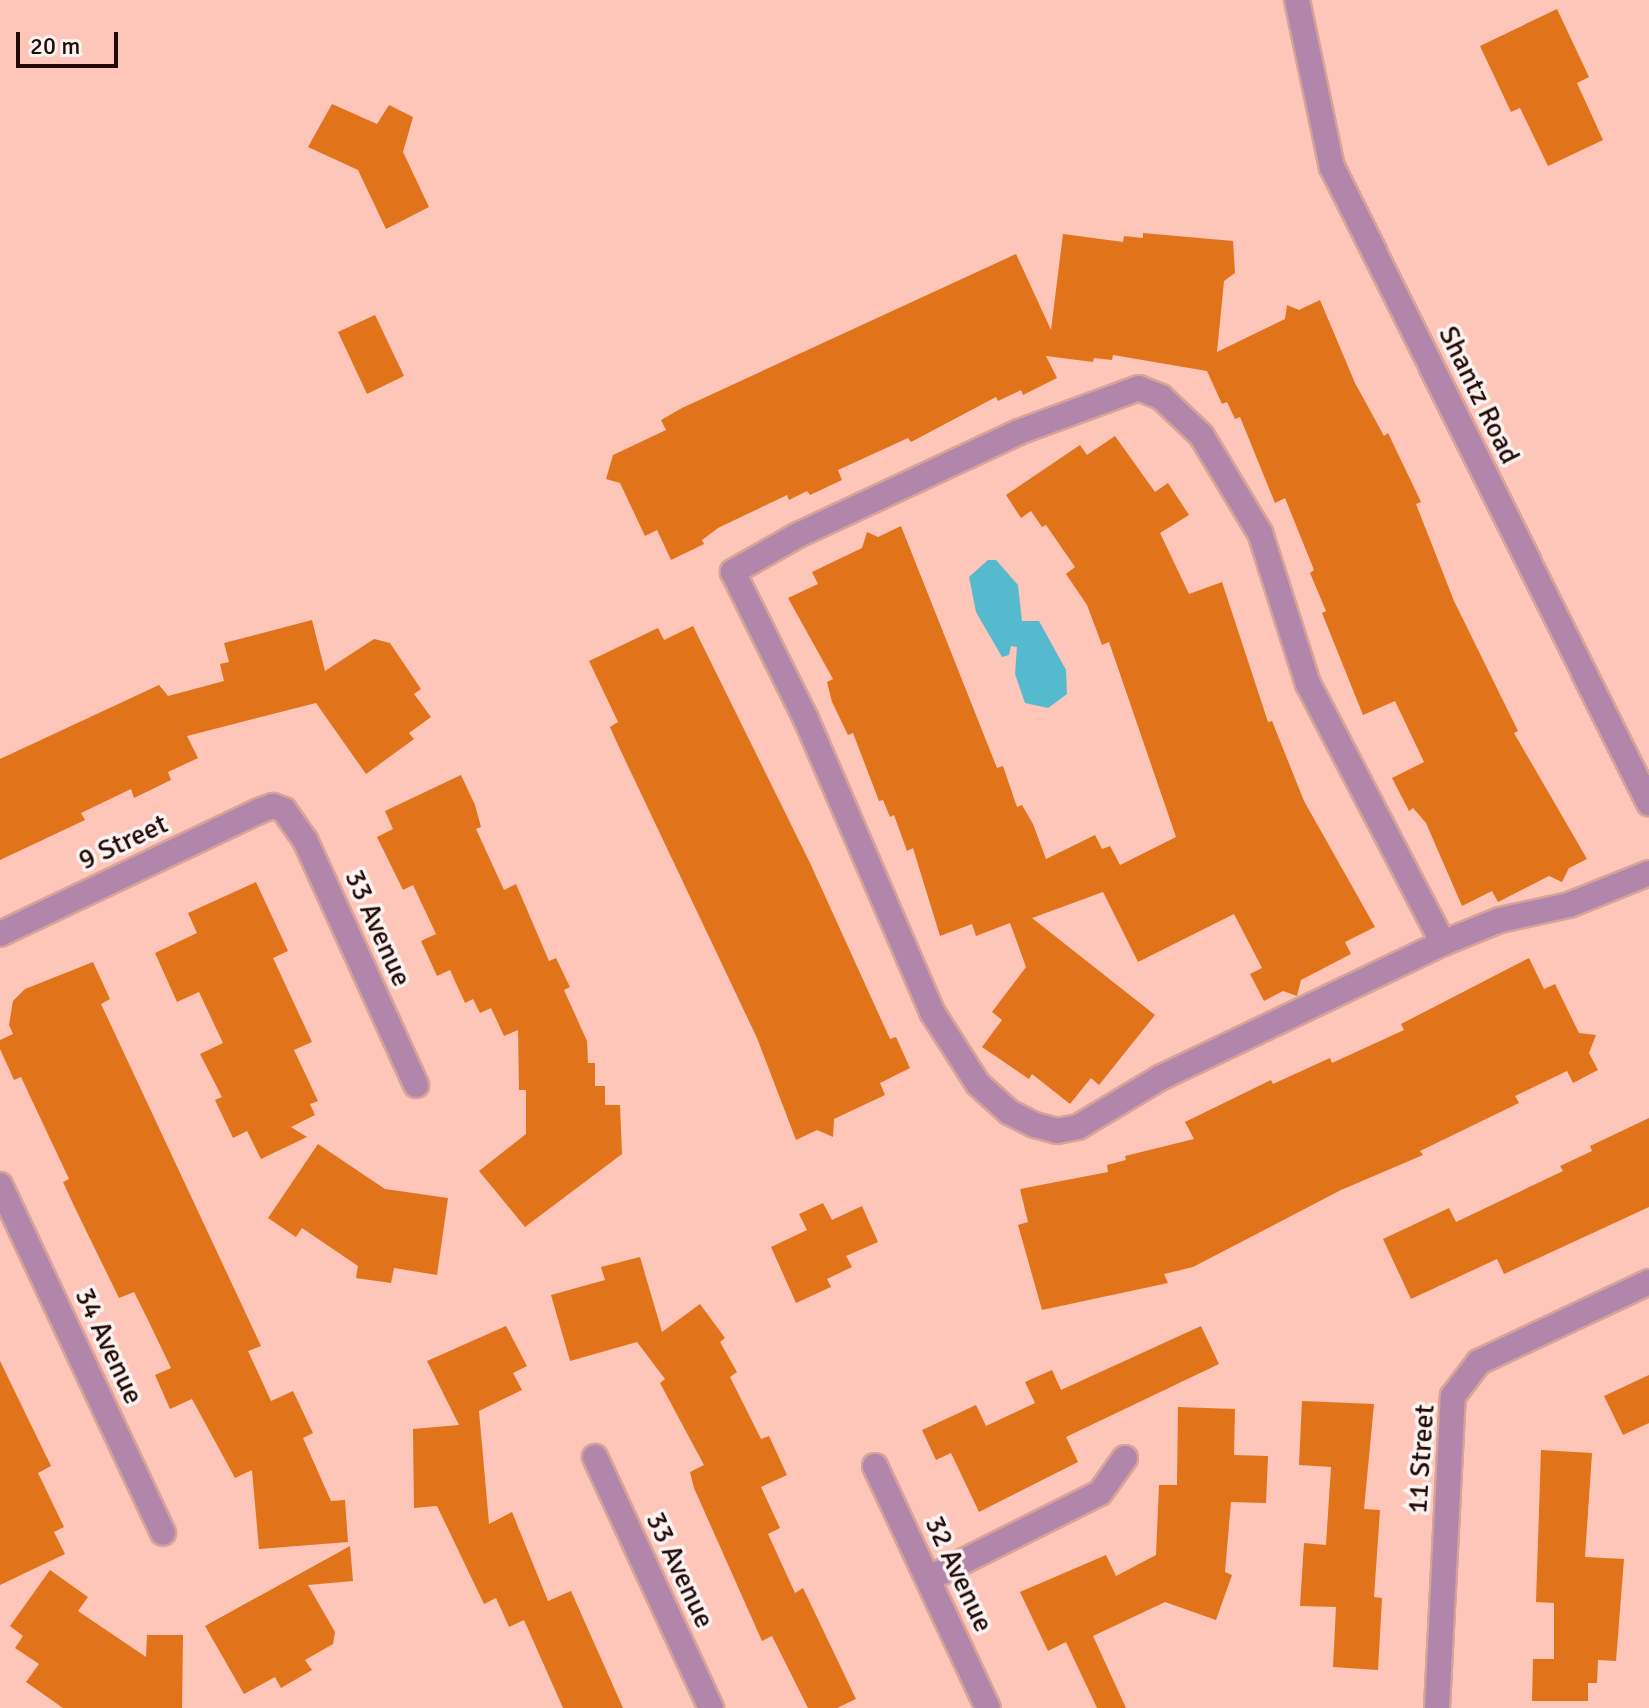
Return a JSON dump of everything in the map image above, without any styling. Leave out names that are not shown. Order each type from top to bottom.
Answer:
[{"type":"street","name":"Shantz Road","points":[[1297,0],[1332,167],[1649,803]]},
{"type":"street","points":[[1443,943],[1308,684],[1260,533],[1201,435],[1161,397],[1139,388],[1019,432],[798,535],[733,572],[806,719],[932,1012],[978,1084],[1009,1112],[1057,1131],[1078,1127],[1160,1078],[1443,943],[1500,920],[1569,905],[1649,873]]},
{"type":"street","name":"9 Street","points":[[0,934],[273,806]]},
{"type":"street","name":"33 Avenue","points":[[273,806],[284,810],[305,840],[416,1085]]},
{"type":"street","name":"34 Avenue","points":[[0,1185],[163,1533]]},
{"type":"street","name":"11 Street","points":[[1437,1708],[1453,1396],[1479,1362],[1649,1282]]},
{"type":"street","name":"33 Avenue","points":[[595,1457],[711,1708]]},
{"type":"street","points":[[928,1579],[1100,1493],[1125,1458]]},
{"type":"street","name":"32 Avenue","points":[[875,1466],[988,1708]]},
{"type":"water","points":[[988,560],[996,560],[1018,585],[1022,621],[1039,621],[1066,670],[1067,694],[1048,708],[1025,703],[1015,674],[1017,647],[1011,646],[1009,655],[1002,657],[976,612],[969,577]]},
{"type":"building","points":[[1557,9],[1589,77],[1577,83],[1603,140],[1548,166],[1520,108],[1511,112],[1480,46]]},
{"type":"building","points":[[332,104],[377,124],[389,105],[413,117],[403,152],[429,207],[386,229],[358,170],[308,147]]},
{"type":"building","points":[[1143,233],[1233,241],[1235,273],[1224,281],[1217,352],[1285,319],[1287,305],[1299,310],[1320,300],[1355,383],[1384,436],[1388,433],[1421,502],[1416,504],[1454,601],[1518,731],[1514,733],[1587,859],[1569,868],[1562,882],[1549,876],[1498,902],[1492,891],[1462,906],[1426,823],[1413,808],[1409,811],[1392,778],[1424,762],[1395,701],[1363,715],[1322,613],[1326,611],[1310,573],[1314,570],[1285,498],[1275,503],[1240,417],[1235,419],[1227,402],[1222,404],[1207,371],[1113,355],[1112,360],[1094,358],[1093,362],[1046,356],[1057,378],[1023,395],[1021,390],[998,401],[996,397],[911,442],[908,438],[838,470],[842,480],[810,495],[807,491],[789,500],[787,495],[718,528],[702,540],[704,544],[671,560],[657,530],[645,536],[620,483],[606,479],[613,455],[666,430],[661,420],[682,408],[1016,254],[1051,330],[1063,234],[1123,242],[1124,236],[1143,238]]},
{"type":"building","points":[[375,315],[404,376],[367,394],[338,332]]},
{"type":"building","points":[[1115,436],[1155,492],[1168,483],[1189,515],[1160,533],[1189,594],[1222,582],[1268,722],[1272,721],[1304,801],[1375,927],[1345,942],[1351,954],[1301,980],[1297,996],[1283,991],[1264,1001],[1250,974],[1262,968],[1234,914],[1138,962],[1103,892],[1032,918],[1155,1015],[1099,1085],[1091,1078],[1070,1104],[1032,1074],[1029,1079],[982,1047],[1002,1020],[992,1012],[1026,967],[1010,923],[976,936],[972,924],[940,936],[913,848],[907,851],[894,815],[890,817],[883,800],[879,801],[853,733],[848,735],[832,702],[827,682],[833,679],[788,598],[818,584],[812,572],[862,548],[867,532],[878,537],[901,526],[997,768],[1003,766],[1017,807],[1022,805],[1033,824],[1046,859],[1095,835],[1102,849],[1110,846],[1120,865],[1176,837],[1109,642],[1102,645],[1087,605],[1066,574],[1075,567],[1046,525],[1042,527],[1031,511],[1021,518],[1006,495],[1080,445],[1087,455]]},
{"type":"building","points":[[312,620],[325,671],[374,639],[390,643],[421,689],[414,694],[431,717],[409,733],[414,739],[366,774],[316,703],[187,736],[198,758],[168,772],[171,780],[134,798],[131,789],[81,813],[85,820],[0,860],[0,759],[159,685],[168,696],[224,681],[220,664],[229,662],[224,643]]},
{"type":"building","points":[[693,626],[810,863],[890,1039],[896,1037],[910,1068],[880,1083],[885,1095],[834,1119],[833,1137],[817,1130],[796,1140],[757,1038],[610,727],[618,722],[589,661],[658,628],[664,640]]},
{"type":"building","points":[[461,775],[475,805],[481,827],[476,829],[504,890],[516,884],[549,961],[556,958],[570,987],[564,990],[587,1041],[588,1063],[595,1063],[595,1086],[605,1086],[605,1105],[620,1105],[622,1154],[525,1227],[479,1171],[526,1134],[526,1090],[519,1090],[518,1030],[504,1036],[491,1008],[480,1013],[473,999],[465,1003],[450,970],[437,976],[421,941],[436,934],[413,885],[403,890],[377,837],[393,829],[385,811]]},
{"type":"building","points":[[256,882],[288,951],[273,958],[312,1042],[294,1050],[318,1101],[310,1104],[315,1115],[291,1127],[307,1137],[261,1159],[247,1131],[233,1138],[215,1100],[222,1097],[200,1054],[223,1043],[199,992],[177,1002],[155,953],[197,933],[188,913]]},
{"type":"building","points":[[1529,958],[1544,989],[1555,984],[1579,1033],[1596,1035],[1589,1053],[1598,1070],[1573,1083],[1567,1071],[1515,1096],[1519,1103],[1420,1151],[1423,1155],[1341,1190],[1193,1267],[1164,1274],[1168,1283],[1042,1310],[1018,1225],[1028,1222],[1020,1189],[1108,1172],[1107,1165],[1126,1160],[1125,1156],[1194,1139],[1185,1122],[1271,1080],[1273,1084],[1330,1058],[1332,1063],[1404,1030],[1401,1024]]},
{"type":"building","points":[[93,962],[110,999],[101,1004],[261,1346],[248,1351],[271,1401],[293,1391],[313,1433],[303,1438],[331,1501],[345,1500],[348,1542],[259,1549],[252,1470],[235,1478],[192,1399],[170,1409],[155,1375],[171,1368],[134,1292],[119,1298],[63,1182],[69,1179],[21,1077],[14,1080],[0,1049],[0,1040],[13,1034],[9,1025],[13,1001],[25,989]]},
{"type":"building","points":[[1649,1118],[1649,1207],[1504,1274],[1497,1259],[1411,1299],[1383,1239],[1449,1208],[1456,1222],[1563,1171],[1560,1166],[1592,1151],[1590,1146]]},
{"type":"building","points":[[318,1144],[385,1189],[448,1198],[437,1275],[394,1268],[391,1283],[356,1278],[358,1266],[302,1228],[296,1237],[268,1218]]},
{"type":"building","points":[[823,1203],[832,1220],[862,1206],[878,1242],[846,1256],[852,1267],[827,1279],[831,1287],[796,1303],[771,1247],[807,1230],[799,1214]]},
{"type":"building","points":[[640,1257],[662,1332],[700,1304],[725,1338],[720,1342],[737,1372],[730,1377],[761,1439],[769,1436],[787,1475],[761,1487],[780,1528],[768,1534],[795,1593],[803,1588],[856,1699],[837,1708],[808,1708],[772,1636],[762,1641],[694,1488],[690,1472],[704,1465],[660,1383],[665,1379],[637,1342],[570,1361],[551,1295],[605,1280],[601,1267]]},
{"type":"building","points":[[506,1326],[527,1366],[513,1373],[522,1390],[479,1411],[489,1524],[512,1512],[548,1601],[571,1591],[623,1708],[563,1708],[524,1620],[509,1627],[496,1598],[484,1604],[437,1506],[414,1508],[413,1429],[459,1425],[427,1361]]},
{"type":"building","points":[[1201,1326],[1219,1364],[1066,1437],[1078,1462],[979,1512],[951,1453],[936,1460],[922,1430],[976,1405],[986,1426],[1035,1403],[1025,1382],[1052,1370],[1061,1390]]},
{"type":"building","points":[[0,1361],[51,1466],[38,1473],[64,1527],[54,1532],[65,1554],[0,1585]]},
{"type":"building","points":[[1649,1375],[1649,1423],[1623,1435],[1604,1396]]},
{"type":"building","points":[[1302,1401],[1374,1404],[1364,1509],[1380,1510],[1374,1597],[1382,1598],[1378,1670],[1333,1667],[1336,1607],[1300,1606],[1304,1543],[1326,1545],[1331,1467],[1299,1465]]},
{"type":"building","points":[[1178,1407],[1235,1409],[1234,1455],[1268,1456],[1266,1503],[1231,1502],[1225,1572],[1232,1575],[1216,1620],[1165,1602],[1093,1636],[1126,1708],[1097,1708],[1066,1642],[1048,1651],[1020,1592],[1106,1555],[1116,1576],[1156,1555],[1159,1485],[1177,1485]]},
{"type":"building","points":[[1541,1450],[1592,1453],[1585,1557],[1624,1559],[1616,1661],[1598,1660],[1597,1683],[1588,1683],[1588,1701],[1532,1701],[1533,1659],[1554,1659],[1554,1603],[1536,1602]]},
{"type":"building","points":[[350,1546],[353,1581],[308,1585],[335,1632],[333,1644],[305,1660],[312,1670],[281,1688],[275,1677],[244,1694],[205,1626]]},
{"type":"building","points":[[50,1570],[88,1597],[78,1611],[146,1657],[147,1635],[183,1635],[182,1708],[63,1708],[26,1682],[39,1664],[15,1648],[23,1636],[10,1626]]}]
